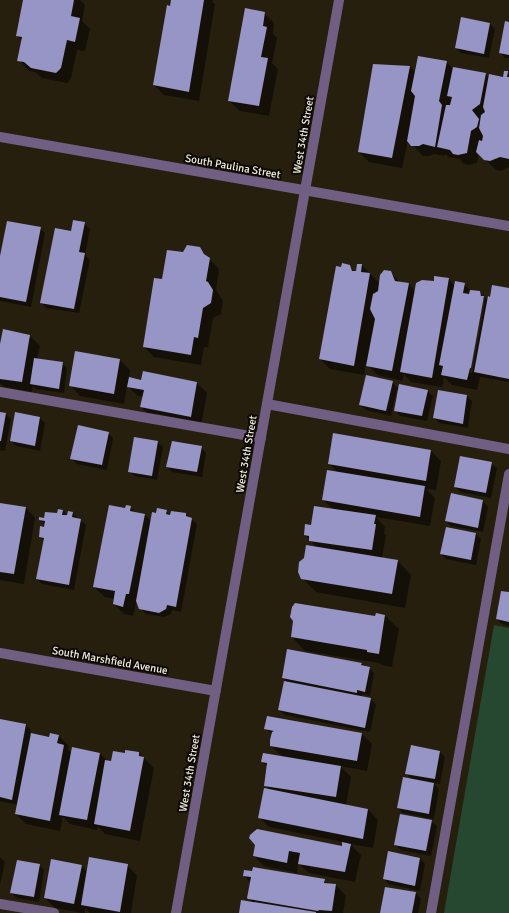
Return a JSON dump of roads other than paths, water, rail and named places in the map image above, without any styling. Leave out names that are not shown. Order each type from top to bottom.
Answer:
[{"type":"street","name":"West 34th Street","points":[[176,913],[339,0]]},
{"type":"street","name":"South Paulina Street","points":[[0,137],[509,226]]},
{"type":"street","points":[[0,392],[261,438]]},
{"type":"street","points":[[267,404],[509,449]]},
{"type":"street","points":[[431,913],[509,474]]},
{"type":"street","name":"South Marshfield Avenue","points":[[0,653],[216,691]]},
{"type":"street","points":[[0,904],[54,913]]}]
